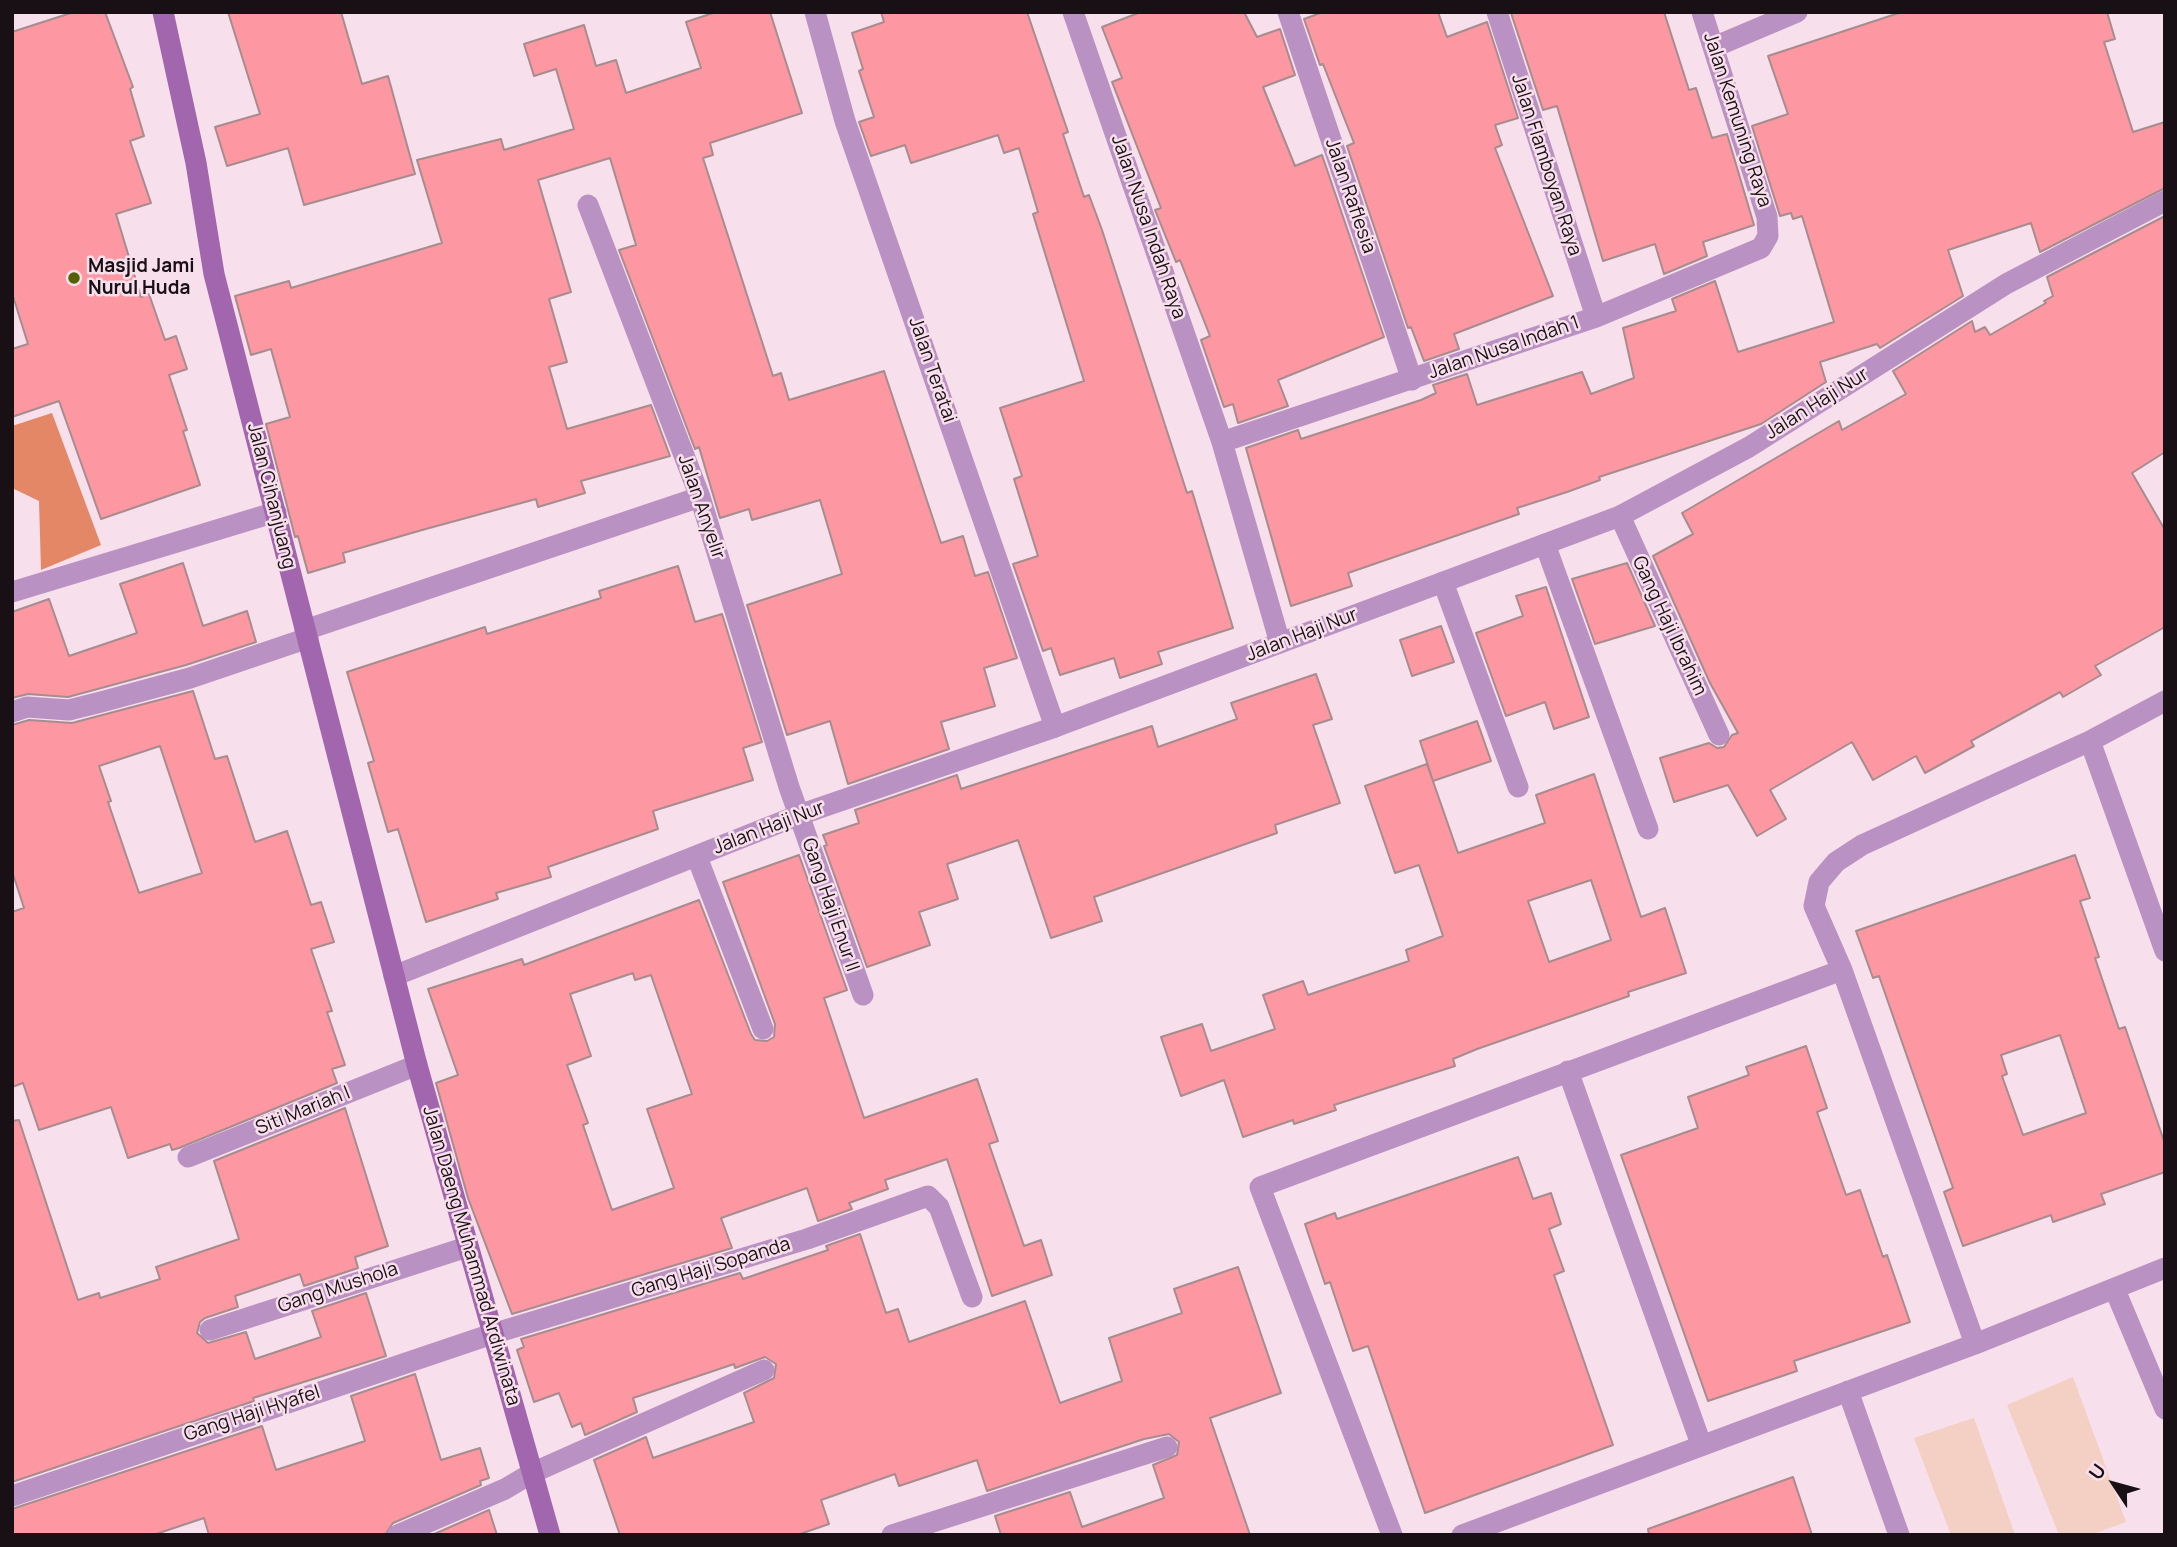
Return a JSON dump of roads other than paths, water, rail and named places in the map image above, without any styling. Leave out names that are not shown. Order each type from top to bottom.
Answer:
[{"type":"main road","name":"Jalan Cihanjuang","points":[[163,12],[196,163],[215,274],[394,976]]},
{"type":"main road","name":"Jalan Daeng Muhammad Ardiwinata","points":[[394,976],[467,1247],[550,1535]]},
{"type":"street","name":"Jalan Teratai","points":[[815,12],[845,121],[1055,727]]},
{"type":"street","name":"Jalan Nusa Indah Raya","points":[[1073,12],[1222,442]]},
{"type":"street","name":"Jalan Raflesia","points":[[1288,12],[1412,380]]},
{"type":"street","name":"Jalan Flamboyan Raya","points":[[1496,12],[1596,317]]},
{"type":"street","name":"Jalan Kemuning Raya","points":[[1702,12],[1770,228]]},
{"type":"street","points":[[1714,47],[1797,12]]},
{"type":"street","name":"Jalan Haji Nur","points":[[394,976],[799,815],[1055,727],[1620,516],[1749,447],[2006,284],[2165,201]]},
{"type":"street","name":"Jalan Anyelir","points":[[588,205],[700,497],[799,815]]},
{"type":"street","name":"Jalan Nusa Indah 1","points":[[1222,442],[1596,317],[1760,248],[1770,228]]},
{"type":"street","points":[[1222,442],[1280,643]]},
{"type":"street","points":[[12,712],[27,707],[69,710],[190,678],[306,634],[700,497]]},
{"type":"street","points":[[12,592],[276,512]]},
{"type":"street","name":"Gang Haji Ibrahim","points":[[1620,516],[1720,735]]},
{"type":"street","points":[[1545,544],[1648,829]]},
{"type":"street","points":[[1443,582],[1518,787]]},
{"type":"street","points":[[1975,1344],[1842,970],[1814,906],[1819,882],[1836,862],[1862,845],[2090,741],[2165,701]]},
{"type":"street","points":[[2090,741],[2165,951]]},
{"type":"street","name":"Gang Haji Enur II","points":[[799,815],[863,995]]},
{"type":"street","points":[[696,856],[763,1029]]},
{"type":"street","points":[[1392,1535],[1260,1187],[1842,970]]},
{"type":"street","name":"Siti Mariah I","points":[[188,1157],[417,1065]]},
{"type":"street","points":[[1568,1071],[1701,1444]]},
{"type":"street","name":"Gang Haji Sopanda","points":[[492,1334],[807,1239],[928,1196],[939,1207],[972,1297]]},
{"type":"street","name":"Gang Mushola","points":[[210,1330],[467,1247]]},
{"type":"street","points":[[1462,1535],[1975,1344],[2165,1268]]},
{"type":"street","points":[[2115,1290],[2165,1409]]},
{"type":"street","name":"Gang Haji Hyafel","points":[[12,1496],[492,1334]]},
{"type":"street","points":[[398,1535],[764,1370]]},
{"type":"street","points":[[1848,1391],[1899,1535]]},
{"type":"street","points":[[892,1535],[1167,1447]]},
{"type":"place","name":"Masjid Jami Nurul Huda","points":[[74,278]]}]
